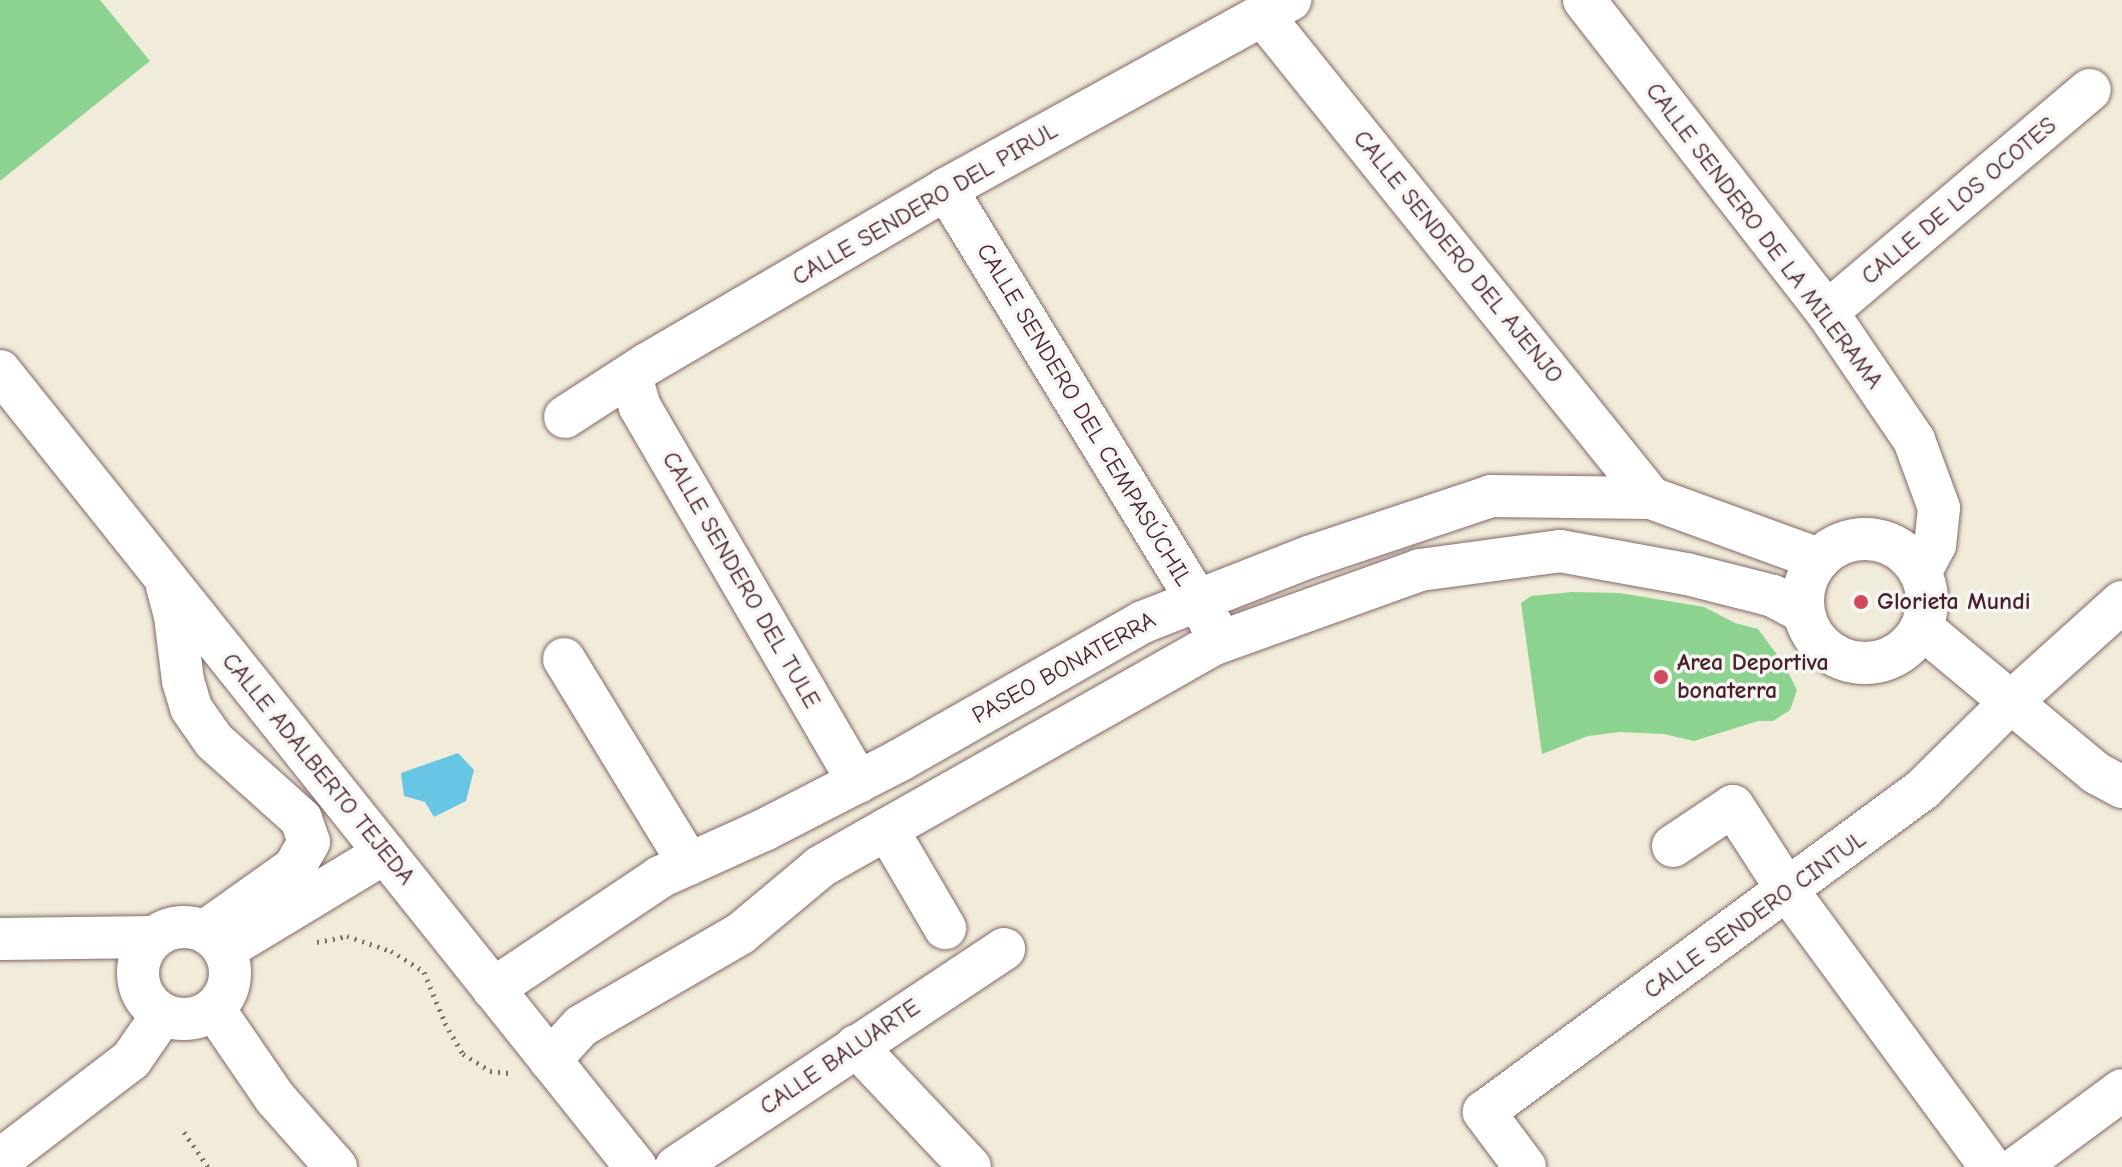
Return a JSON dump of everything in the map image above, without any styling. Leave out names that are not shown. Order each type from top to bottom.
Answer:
[{"type":"street","name":"CALLE SENDERO DE LA MILERAMA","points":[[1584,0],[1827,312],[1914,440],[1939,508],[1935,545],[1921,571]]},
{"type":"street","name":"CALLE SENDERO DEL PIRUL","points":[[565,417],[946,189],[1277,8]]},
{"type":"street","name":"CALLE SENDERO DEL AJENJO","points":[[1277,8],[1651,498]]},
{"type":"street","name":"CALLE DE LOS OCOTES","points":[[1827,312],[2090,90]]},
{"type":"street","name":"CALLE SENDERO DEL CEMPASÚCHIL","points":[[946,189],[1223,642]]},
{"type":"street","name":"CALLE ADALBERTO TEJEDA","points":[[0,371],[636,1167]]},
{"type":"street","name":"CALLE SENDERO DEL TULE","points":[[631,376],[640,407],[858,782]]},
{"type":"street","name":"PASEO BONATERRA","points":[[493,989],[660,877],[858,782],[1143,622],[1309,557],[1491,496],[1651,498],[1819,559]]},
{"type":"street","points":[[1873,539],[1901,549],[1921,571],[1928,609],[1922,628],[1901,653],[1872,664],[1840,660],[1816,641],[1803,612],[1804,584],[1819,559],[1843,542],[1873,539]]},
{"type":"street","points":[[550,1060],[581,1026],[740,934],[820,867],[887,829],[1223,642],[1420,570],[1560,551],[1730,585],[1773,596],[1803,612]]},
{"type":"street","points":[[165,577],[175,616],[183,681],[191,708],[214,741],[301,819],[309,842],[294,868],[214,941]]},
{"type":"street","name":"CALLE SENDERO CINTUL","points":[[1525,1167],[1484,1112],[1923,789],[2012,701],[2122,602]]},
{"type":"street","points":[[1922,628],[2096,773],[2122,787]]},
{"type":"street","points":[[564,659],[689,864]]},
{"type":"street","points":[[1673,846],[1733,806],[1788,891],[1991,1167]]},
{"type":"street","points":[[887,829],[945,928]]},
{"type":"street","points":[[0,939],[154,937],[178,927],[214,941],[385,853]]},
{"type":"street","points":[[154,937],[137,963],[141,994],[162,1015],[190,1020],[214,1009],[229,986],[214,941]]},
{"type":"street","name":"CALLE BALUARTE","points":[[676,1167],[1004,949]]},
{"type":"street","points":[[214,1009],[275,1098],[336,1167]]},
{"type":"street","points":[[0,1160],[131,1060],[162,1015]]},
{"type":"street","points":[[856,1046],[970,1167]]},
{"type":"street","points":[[2018,1167],[2122,1090]]},
{"type":"path","points":[[307,944],[347,936],[391,951],[424,972],[445,1023],[463,1054],[490,1071],[523,1075],[550,1060]]},
{"type":"path","points":[[184,1132],[208,1167]]},
{"type":"green space","points":[[0,0],[100,0],[150,61],[0,181]]},
{"type":"green space","name":"Area Deportiva bonaterra","points":[[1572,592],[1620,593],[1704,607],[1735,623],[1758,629],[1784,664],[1797,690],[1790,710],[1773,721],[1758,721],[1694,741],[1664,734],[1620,732],[1588,736],[1542,754],[1521,603],[1531,596]]},
{"type":"water","points":[[458,753],[474,770],[466,801],[434,817],[425,802],[404,796],[401,773]]},
{"type":"place","name":"Glorieta Mundi","points":[[1861,602]]},
{"type":"place","name":"Area Deportiva bonaterra","points":[[1661,677]]}]
